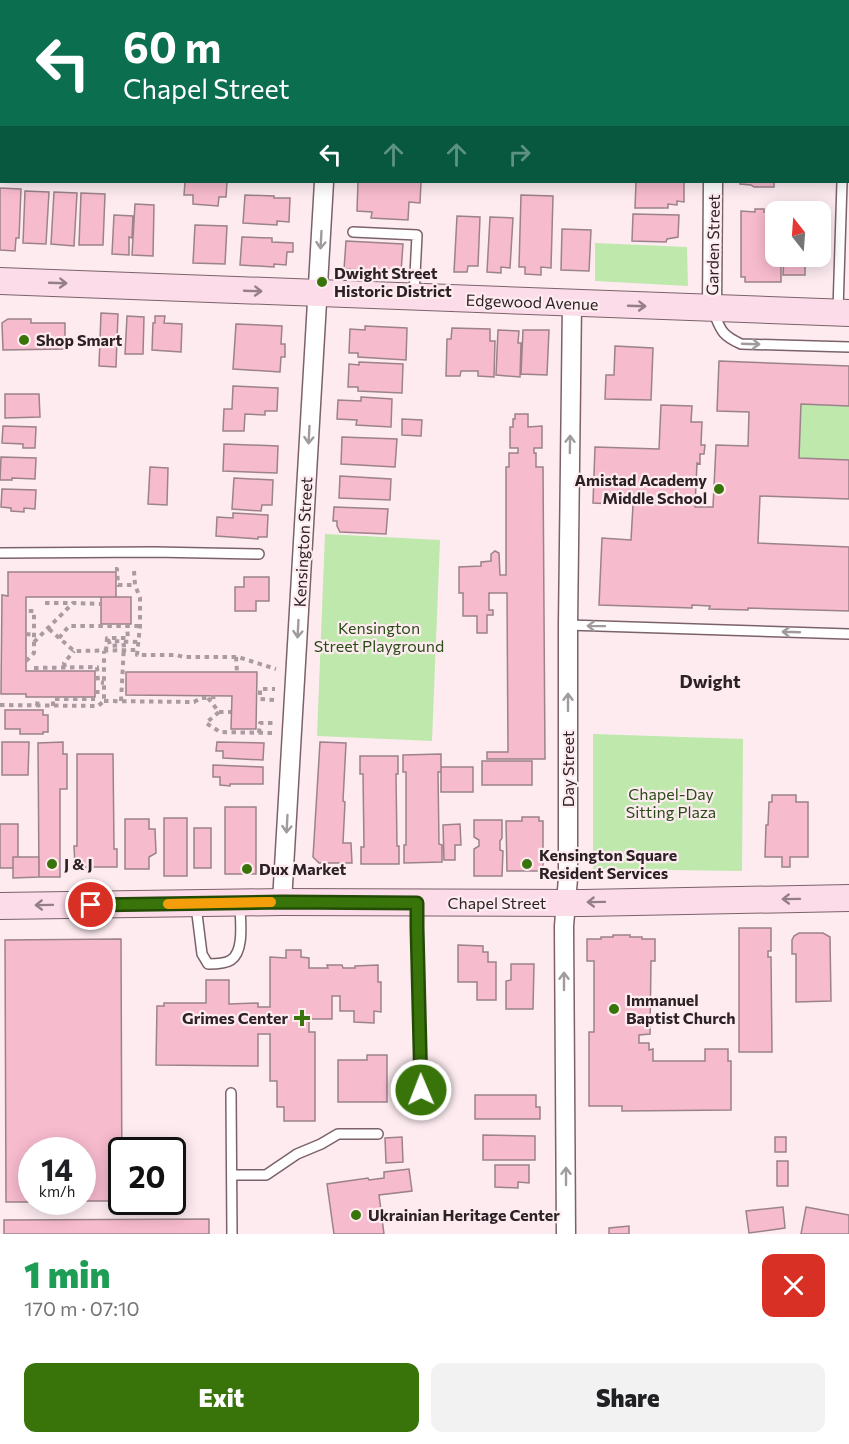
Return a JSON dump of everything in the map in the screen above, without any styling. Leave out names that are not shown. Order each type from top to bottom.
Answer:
[{"type":"main road","name":"Edgewood Avenue","points":[[0,281],[843,313]]},
{"type":"main road","name":"Chapel Street","points":[[0,906],[849,898]]},
{"type":"street","name":"Kensington Street","points":[[282,902],[324,183]]},
{"type":"street","name":"Garden Street","points":[[712,308],[713,183]]},
{"type":"street","name":"Day Street","points":[[566,1234],[564,926],[568,878],[572,303]]},
{"type":"lane","points":[[842,183],[843,313]]},
{"type":"lane","points":[[353,231],[417,235],[414,297]]},
{"type":"lane","points":[[712,308],[720,329],[728,338],[741,344],[849,347]]},
{"type":"lane","points":[[0,553],[259,554]]},
{"type":"lane","points":[[568,625],[849,634]]},
{"type":"lane","points":[[196,903],[202,954],[208,964],[231,960],[238,952],[240,903]]},
{"type":"lane","points":[[417,903],[421,1090]]},
{"type":"lane","points":[[231,1093],[232,1234]]},
{"type":"lane","points":[[232,1175],[266,1175],[297,1154],[338,1134],[378,1134]]},
{"type":"path","points":[[106,569],[117,569],[118,585],[135,585]]},
{"type":"path","points":[[134,571],[135,585],[140,598],[137,655],[236,657],[276,669]]},
{"type":"path","points":[[45,603],[101,604]]},
{"type":"path","points":[[34,642],[73,603]]},
{"type":"path","points":[[26,611],[34,611],[34,653],[26,662]]},
{"type":"path","points":[[59,638],[69,626],[140,626]]},
{"type":"path","points":[[104,701],[107,638],[128,638],[127,626]]},
{"type":"path","points":[[49,629],[74,651],[138,650]]},
{"type":"path","points":[[26,634],[34,635]]},
{"type":"path","points":[[121,701],[124,645],[110,646],[109,641],[138,642]]},
{"type":"path","points":[[64,668],[64,663],[74,651]]},
{"type":"path","points":[[236,657],[237,672]]},
{"type":"path","points":[[34,668],[97,667],[98,682],[104,683]]},
{"type":"path","points":[[274,700],[260,699],[260,689],[275,690]]},
{"type":"path","points":[[95,692],[104,692]]},
{"type":"path","points":[[37,706],[38,697]]},
{"type":"path","points":[[0,705],[98,706],[104,701],[194,702],[201,698],[216,698]]},
{"type":"path","points":[[207,698],[219,712]]},
{"type":"path","points":[[53,706],[53,699],[95,699]]},
{"type":"path","points":[[79,699],[80,706]]},
{"type":"path","points":[[231,712],[219,712],[206,723],[220,732],[272,733]]},
{"type":"path","points":[[259,733],[260,723],[273,723]]},
{"type":"green space","points":[[595,243],[687,247],[688,286],[595,281]]},
{"type":"green space","points":[[801,404],[849,406],[849,460],[799,458]]},
{"type":"green space","name":"Kensington Street Playground","points":[[325,534],[440,540],[432,741],[317,736]]},
{"type":"green space","name":"Chapel-Day Sitting Plaza","points":[[593,734],[743,739],[742,871],[593,869]]},
{"type":"building","points":[[185,183],[227,183],[226,197],[219,197],[218,206],[193,204],[193,195],[184,195]]},
{"type":"building","points":[[358,183],[421,183],[420,203],[409,202],[408,220],[371,218],[372,212],[357,211]]},
{"type":"building","points":[[636,183],[684,183],[684,202],[677,201],[677,205],[668,204],[668,208],[635,208]]},
{"type":"building","points":[[774,183],[774,187],[754,187],[740,184]]},
{"type":"building","points":[[0,188],[21,189],[19,238],[16,238],[15,251],[0,250]]},
{"type":"building","points":[[25,191],[49,192],[46,244],[23,243]]},
{"type":"building","points":[[54,192],[77,193],[74,246],[51,244]]},
{"type":"building","points":[[81,193],[105,194],[103,245],[79,245]]},
{"type":"building","points":[[245,195],[290,198],[289,222],[277,221],[277,225],[243,223]]},
{"type":"building","points":[[521,195],[553,196],[551,268],[541,267],[541,275],[525,274],[525,267],[519,267]]},
{"type":"building","points":[[135,204],[154,205],[153,256],[132,255]]},
{"type":"building","points":[[755,209],[764,209],[765,212],[765,267],[781,267],[781,282],[745,282],[745,277],[741,277],[741,211],[755,212]]},
{"type":"building","points":[[633,214],[679,215],[678,237],[667,239],[666,242],[632,241]]},
{"type":"building","points":[[114,215],[133,216],[132,238],[129,237],[129,255],[112,254]]},
{"type":"building","points":[[457,216],[480,217],[478,266],[468,266],[467,272],[454,272]]},
{"type":"building","points":[[490,217],[513,218],[510,268],[501,267],[501,273],[487,272]]},
{"type":"building","points":[[195,225],[227,226],[225,264],[193,263]]},
{"type":"building","points":[[562,229],[591,230],[589,271],[561,270]]},
{"type":"building","points":[[242,237],[272,238],[272,242],[293,243],[293,252],[287,252],[286,265],[274,264],[274,267],[240,265]]},
{"type":"building","points":[[346,241],[403,244],[401,272],[344,269]]},
{"type":"building","points":[[783,267],[805,267],[805,275],[783,275]]},
{"type":"building","points":[[101,313],[118,314],[116,367],[99,366]]},
{"type":"building","points":[[127,316],[144,317],[143,354],[125,354]]},
{"type":"building","points":[[155,316],[165,316],[164,323],[182,324],[181,352],[152,350]]},
{"type":"building","points":[[8,319],[31,319],[31,323],[65,323],[65,349],[3,350],[2,323]]},
{"type":"building","points":[[236,324],[282,326],[281,344],[285,344],[285,357],[281,357],[280,372],[233,369]]},
{"type":"building","points":[[365,326],[407,328],[406,360],[358,357],[358,353],[349,353],[350,329],[365,330]]},
{"type":"building","points":[[452,328],[490,329],[490,341],[495,341],[494,377],[478,376],[478,371],[461,371],[460,376],[446,376],[447,339],[451,339]]},
{"type":"building","points":[[498,330],[519,331],[520,377],[496,375]]},
{"type":"building","points":[[523,330],[549,330],[547,375],[521,374]]},
{"type":"building","points":[[615,346],[653,348],[651,400],[605,399],[606,375],[614,375]]},
{"type":"building","points":[[719,361],[849,366],[849,406],[801,404],[799,458],[849,460],[849,499],[760,496],[758,543],[849,547],[849,611],[709,609],[710,606],[692,605],[692,608],[599,605],[602,538],[631,540],[633,505],[593,503],[595,447],[659,449],[661,405],[692,406],[691,422],[702,422],[701,445],[705,445],[704,454],[700,454],[700,464],[697,463],[695,507],[713,507],[716,445],[748,446],[749,412],[717,411]]},
{"type":"building","points":[[359,362],[403,364],[402,393],[358,391],[358,387],[348,387],[349,364],[359,365]]},
{"type":"building","points":[[233,386],[278,388],[277,411],[265,411],[265,415],[245,414],[244,431],[223,431],[224,409],[232,409]]},
{"type":"building","points":[[5,394],[39,394],[40,417],[5,418]]},
{"type":"building","points":[[361,397],[392,399],[391,427],[356,425],[357,420],[337,419],[338,400],[361,401]]},
{"type":"building","points":[[515,414],[528,414],[528,427],[542,426],[542,448],[534,448],[534,453],[536,453],[536,467],[543,467],[545,759],[487,759],[487,752],[508,752],[507,593],[489,593],[489,610],[493,610],[493,615],[487,615],[487,633],[477,633],[477,616],[463,616],[463,593],[459,593],[459,567],[481,566],[481,562],[491,561],[491,554],[495,551],[499,553],[500,575],[506,575],[506,467],[509,467],[509,453],[518,453],[518,448],[510,448],[510,427],[513,427]]},
{"type":"building","points":[[402,419],[422,420],[421,436],[402,435]]},
{"type":"building","points":[[3,426],[36,427],[35,448],[23,448],[23,444],[2,443]]},
{"type":"building","points":[[342,437],[397,439],[395,467],[341,464]]},
{"type":"building","points":[[224,444],[278,446],[277,473],[223,471]]},
{"type":"building","points":[[1,457],[36,458],[35,479],[0,480]]},
{"type":"building","points":[[150,467],[168,468],[167,505],[148,504]]},
{"type":"building","points":[[340,476],[391,479],[390,500],[339,498]]},
{"type":"building","points":[[234,478],[273,480],[272,505],[262,505],[261,511],[232,509]]},
{"type":"building","points":[[2,489],[36,490],[35,509],[24,508],[24,512],[1,507]]},
{"type":"building","points":[[334,507],[388,509],[386,534],[340,532],[337,521],[333,521]]},
{"type":"building","points":[[233,513],[268,515],[267,537],[258,537],[258,539],[216,536],[217,517],[233,518]]},
{"type":"building","points":[[8,572],[116,572],[116,597],[26,597],[26,671],[95,671],[95,697],[26,697],[26,694],[1,694],[2,595],[8,596]]},
{"type":"building","points":[[244,577],[269,577],[269,601],[256,601],[256,611],[235,611],[235,587],[244,587]]},
{"type":"building","points":[[101,597],[131,597],[131,624],[101,624]]},
{"type":"building","points":[[126,672],[257,672],[256,729],[231,729],[232,696],[126,695]]},
{"type":"building","points":[[5,710],[43,710],[43,715],[48,715],[48,732],[20,734],[20,729],[5,729]]},
{"type":"building","points":[[2,742],[29,742],[28,775],[2,775]]},
{"type":"building","points":[[63,742],[63,754],[67,754],[67,789],[60,789],[60,877],[39,877],[38,743]]},
{"type":"building","points":[[217,742],[264,743],[263,760],[223,758],[223,751],[216,751]]},
{"type":"building","points":[[320,742],[346,743],[343,843],[351,843],[352,863],[319,863],[313,857]]},
{"type":"building","points":[[77,754],[113,754],[114,849],[117,849],[117,867],[75,867]]},
{"type":"building","points":[[441,754],[441,772],[438,772],[439,844],[442,845],[442,862],[404,863],[406,772],[403,772],[403,755]]},
{"type":"building","points":[[360,756],[398,756],[398,774],[396,774],[399,864],[361,864],[361,847],[364,847],[363,774],[360,774]]},
{"type":"building","points":[[482,761],[532,761],[532,785],[482,785]]},
{"type":"building","points":[[213,765],[263,767],[263,784],[220,785],[220,777],[213,777]]},
{"type":"building","points":[[441,767],[473,767],[473,792],[441,792]]},
{"type":"building","points":[[772,795],[796,795],[796,802],[808,802],[808,857],[790,857],[790,867],[782,867],[782,857],[765,857],[766,825],[768,825],[769,802],[772,802]]},
{"type":"building","points":[[225,807],[256,807],[256,874],[225,874]]},
{"type":"building","points":[[522,817],[539,817],[539,821],[543,821],[543,871],[507,871],[506,821],[522,821]]},
{"type":"building","points":[[164,818],[187,818],[187,876],[164,876]]},
{"type":"building","points":[[125,819],[149,819],[149,829],[155,829],[156,853],[149,857],[149,869],[125,869]]},
{"type":"building","points":[[474,820],[502,820],[500,850],[503,851],[502,876],[474,876],[474,849],[479,846],[479,840],[474,837]]},
{"type":"building","points":[[0,824],[18,824],[18,857],[13,857],[13,868],[0,868]]},
{"type":"building","points":[[460,824],[461,845],[455,845],[455,860],[444,860],[443,825]]},
{"type":"building","points":[[194,828],[211,828],[211,868],[194,868]]},
{"type":"building","points":[[13,857],[39,857],[39,877],[13,878]]},
{"type":"building","points":[[739,928],[771,928],[771,951],[768,951],[768,957],[771,957],[772,1052],[739,1052]]},
{"type":"building","points":[[799,933],[823,933],[830,937],[831,1001],[796,1002],[796,954],[792,954],[792,940]]},
{"type":"building","points":[[613,935],[655,939],[655,961],[651,961],[650,1034],[639,1035],[639,1043],[649,1043],[649,1050],[653,1049],[653,1061],[705,1061],[705,1049],[728,1049],[728,1061],[731,1061],[731,1110],[622,1111],[622,1106],[589,1106],[589,1032],[594,1032],[594,961],[587,961],[587,939],[601,939],[601,937],[613,937]]},
{"type":"building","points":[[121,939],[122,1137],[108,1137],[108,1201],[96,1201],[96,1137],[18,1137],[18,1202],[6,1202],[5,940]]},
{"type":"building","points":[[458,945],[483,946],[483,952],[488,952],[488,962],[496,962],[496,1000],[477,1000],[477,982],[458,982]]},
{"type":"building","points":[[286,950],[301,950],[301,957],[309,958],[309,968],[328,968],[327,965],[355,968],[355,966],[378,965],[378,982],[381,982],[381,1012],[374,1011],[374,1023],[354,1022],[354,1011],[340,1011],[340,996],[332,996],[332,1019],[309,1019],[309,1032],[315,1032],[315,1121],[284,1121],[284,1107],[277,1107],[277,1081],[270,1081],[270,1034],[258,1034],[258,1066],[156,1065],[157,1006],[164,1006],[164,1003],[206,1003],[206,980],[229,980],[229,1004],[258,1003],[258,1007],[270,1007],[270,957],[286,958]]},
{"type":"building","points":[[511,964],[534,964],[533,1009],[506,1009],[506,981],[511,980]]},
{"type":"building","points":[[367,1055],[387,1055],[387,1102],[338,1102],[338,1060],[367,1060]]},
{"type":"building","points":[[475,1095],[536,1095],[536,1107],[540,1107],[540,1119],[475,1119]]},
{"type":"building","points":[[483,1135],[535,1136],[535,1160],[483,1160]]},
{"type":"building","points":[[402,1137],[403,1162],[386,1163],[385,1138]]},
{"type":"building","points":[[775,1137],[786,1137],[786,1152],[775,1152]]},
{"type":"building","points":[[777,1161],[788,1161],[788,1186],[777,1186]]},
{"type":"building","points":[[495,1165],[529,1165],[529,1183],[518,1182],[518,1188],[495,1187]]},
{"type":"building","name":"Ukrainian Heritage Center","points":[[409,1169],[412,1191],[379,1195],[384,1234],[334,1234],[327,1184],[384,1178],[384,1172]]},
{"type":"building","points":[[783,1207],[785,1228],[749,1233],[746,1211]]},
{"type":"building","points":[[806,1207],[849,1215],[849,1234],[801,1234]]},
{"type":"building","points":[[209,1219],[209,1234],[4,1234],[4,1220]]},
{"type":"building","points":[[629,1226],[629,1234],[609,1234],[609,1228]]},
{"type":"slow traffic","points":[[168,904],[271,902]]},
{"type":"place","name":"Dwight Street Historic District","points":[[322,282]]},
{"type":"place","name":"Shop Smart","points":[[24,340]]},
{"type":"place","name":"Amistad Academy Middle School","points":[[719,489]]},
{"type":"place","name":"J & J","points":[[52,864]]},
{"type":"place","name":"Kensington Square Resident Services","points":[[527,864]]},
{"type":"place","name":"Dux Market","points":[[247,869]]},
{"type":"place","name":"Immanuel Baptist Church","points":[[614,1009]]},
{"type":"place","name":"Grimes Center","points":[[302,1018]]},
{"type":"place","name":"Ukrainian Heritage Center","points":[[356,1215]]},
{"type":"district","name":"Dwight","points":[[710,682]]},
{"type":"route","points":[[91,905],[282,902],[417,903],[421,1090]]}]
